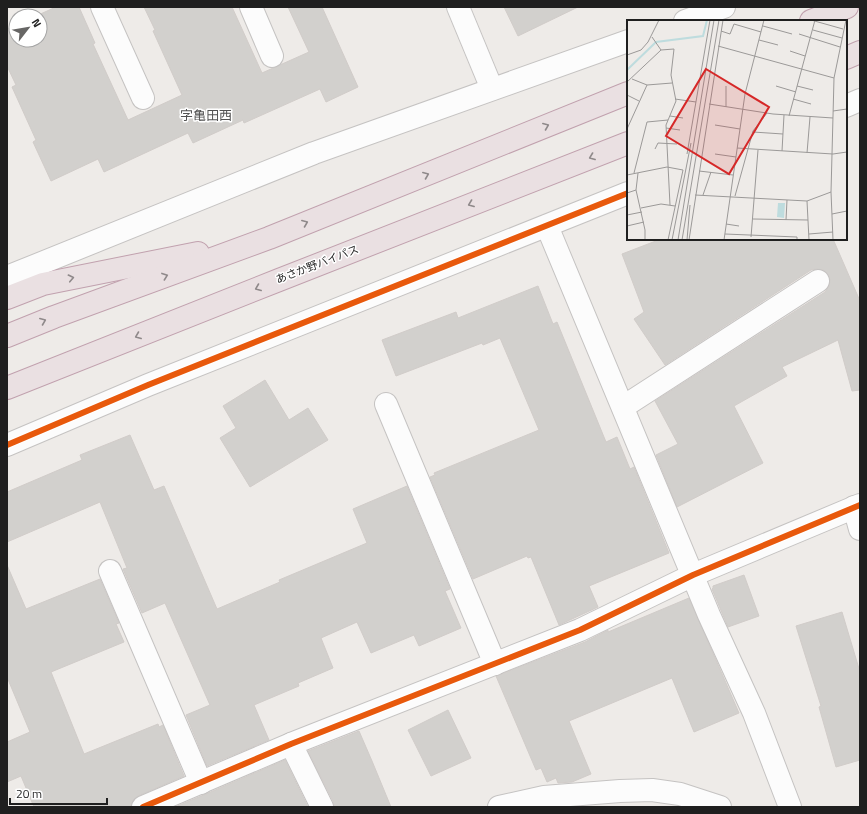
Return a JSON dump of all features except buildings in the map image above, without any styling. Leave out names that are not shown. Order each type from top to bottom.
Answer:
[{"type":"highway","points":[[814,20],[847,7]]},
{"type":"highway","points":[[847,58],[860,52]]},
{"type":"highway","points":[[7,336],[61,314],[269,238],[627,93]]},
{"type":"highway","name":"あさか野バイパス","points":[[7,388],[627,143]]},
{"type":"highway","points":[[7,298],[43,284],[269,238]]},
{"type":"street","points":[[102,7],[143,98]]},
{"type":"street","points":[[251,7],[272,56]]},
{"type":"street","points":[[458,7],[492,90]]},
{"type":"street","points":[[688,20],[724,7]]},
{"type":"street","points":[[7,277],[314,153],[627,41]]},
{"type":"street","points":[[847,106],[860,100]]},
{"type":"street","points":[[7,445],[155,382],[627,193]]},
{"type":"street","points":[[547,226],[709,615],[754,713],[790,807]]},
{"type":"street","points":[[623,407],[818,281]]},
{"type":"street","points":[[386,404],[494,664]]},
{"type":"street","points":[[143,807],[291,744],[580,630],[693,575],[857,506],[860,529]]},
{"type":"street","points":[[110,570],[201,783]]},
{"type":"street","points":[[291,744],[322,807]]},
{"type":"street","points":[[499,807],[535,803],[544,797],[652,790],[680,794],[720,807]]},
{"type":"cycle path","points":[[7,445],[148,385],[627,193]]},
{"type":"cycle path","points":[[143,807],[291,744],[580,630],[693,575],[860,505]]},
{"type":"district","name":"字亀田西","points":[[206,115]]}]
